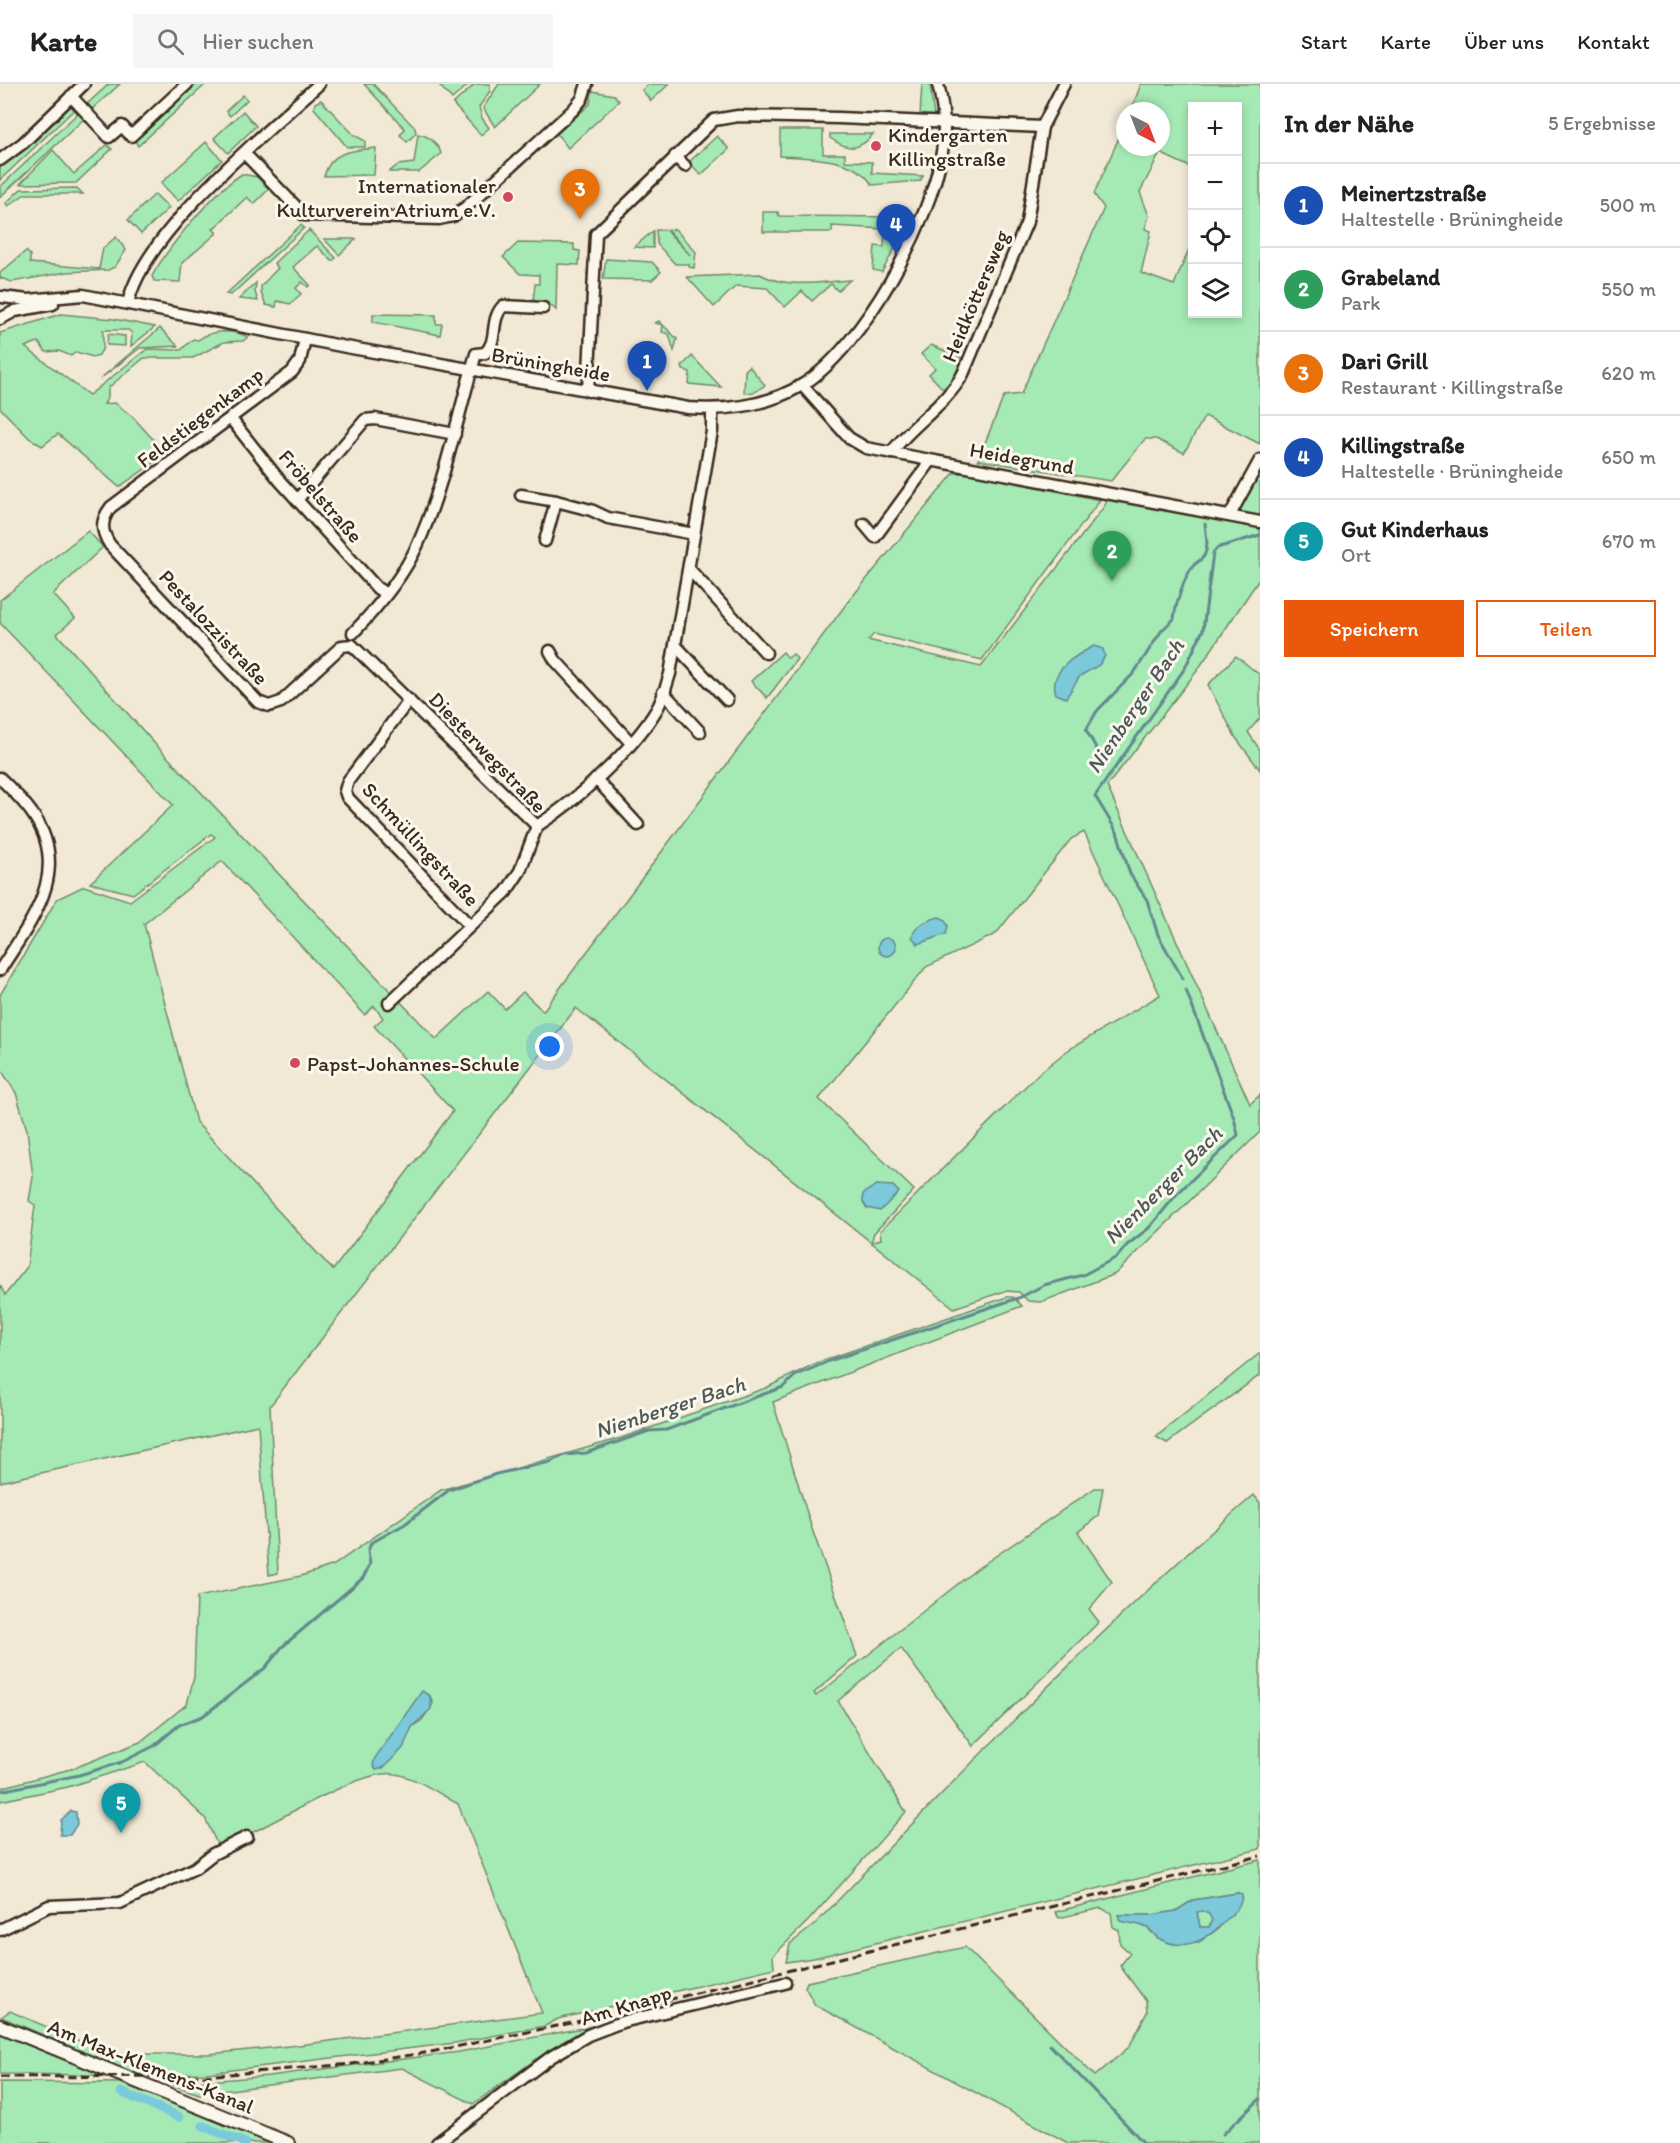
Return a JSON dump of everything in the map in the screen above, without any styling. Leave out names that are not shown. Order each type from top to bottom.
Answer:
[{"type":"main road","name":"Am Max-Klemens-Kanal","points":[[0,2026],[288,2143]]},
{"type":"street","points":[[0,160],[23,142],[84,84]]},
{"type":"street","points":[[71,96],[109,137],[122,126],[131,136],[187,84]]},
{"type":"street","points":[[128,304],[141,267],[189,207],[319,84]]},
{"type":"street","points":[[244,153],[298,212],[307,216],[444,219],[457,214],[469,205],[566,117],[582,99],[587,84]]},
{"type":"street","name":"Brüningheide","points":[[92,299],[470,370],[677,406],[712,410],[756,404],[802,385],[832,361],[880,296],[932,192],[942,151],[943,123],[938,84]]},
{"type":"street","name":"Heidköttersweg","points":[[891,453],[903,436],[950,392],[963,375],[1027,222],[1042,127],[1064,84]]},
{"type":"street","points":[[588,390],[596,234],[714,120],[738,116],[1042,127]]},
{"type":"street","points":[[675,156],[685,166]]},
{"type":"street","points":[[1,296],[28,300],[83,295],[92,299]]},
{"type":"street","points":[[1,296],[6,306],[1,318]]},
{"type":"street","points":[[1,318],[47,304],[92,299]]},
{"type":"street","points":[[353,633],[386,594],[418,544],[455,434],[470,370],[476,354],[485,352],[491,345],[496,314],[503,306],[543,308]]},
{"type":"street","name":"Feldstiegenkamp","points":[[103,517],[111,507],[292,372],[300,361],[305,339]]},
{"type":"street","name":"Heidegrund","points":[[802,385],[849,438],[866,448],[930,462],[1260,522]]},
{"type":"street","points":[[537,826],[555,814],[596,779],[631,743],[657,709],[670,674],[712,430],[712,410]]},
{"type":"street","name":"Fröbelstraße","points":[[231,419],[297,500],[377,588],[386,594]]},
{"type":"street","points":[[297,500],[365,420],[375,419],[455,434]]},
{"type":"street","points":[[1230,515],[1260,460]]},
{"type":"street","points":[[864,524],[875,537],[930,462]]},
{"type":"street","points":[[521,495],[591,510],[609,518],[694,534]]},
{"type":"street","points":[[544,541],[556,501]]},
{"type":"street","name":"Pestalozzistraße","points":[[103,517],[103,531],[110,545],[262,704],[273,705],[280,702],[334,653],[348,644]]},
{"type":"street","points":[[689,569],[766,653]]},
{"type":"street","name":"Diesterwegstraße","points":[[348,644],[358,648],[537,826],[512,883],[389,1003]]},
{"type":"street","points":[[675,645],[727,700]]},
{"type":"street","points":[[550,651],[555,660],[631,743]]},
{"type":"street","points":[[663,692],[700,732]]},
{"type":"street","name":"Schmüllingstraße","points":[[409,700],[348,781],[345,791],[347,797],[470,926]]},
{"type":"street","points":[[0,778],[33,814],[45,840],[48,862],[47,886],[39,908],[0,970]]},
{"type":"street","points":[[596,779],[638,825]]},
{"type":"street","points":[[0,1930],[49,1906],[120,1903],[195,1868],[213,1854],[247,1837]]},
{"type":"street","name":"Am Knapp","points":[[437,2143],[551,2057],[588,2035],[630,2020],[785,1983]]},
{"type":"green space","points":[[109,84],[120,84],[91,110],[86,105]]},
{"type":"green space","points":[[197,84],[206,84],[138,146],[135,141]]},
{"type":"green space","points":[[364,84],[373,84],[415,128],[416,133],[407,142],[400,135],[405,129]]},
{"type":"green space","points":[[438,84],[469,84],[452,99]]},
{"type":"green space","points":[[475,84],[490,84],[490,91],[479,107],[482,118],[489,128],[481,135],[453,104]]},
{"type":"green space","points":[[499,84],[540,84],[495,127],[483,108]]},
{"type":"green space","points":[[649,84],[669,84],[651,101],[642,90]]},
{"type":"green space","points":[[922,84],[930,84],[934,117],[920,116]]},
{"type":"green space","points":[[1141,84],[1260,84],[1260,444],[1205,416],[1184,453],[1156,439],[1145,439],[1111,481],[978,460],[1004,396],[1021,394],[1104,208],[1094,194],[1116,144],[1116,156],[1158,156],[1140,192],[1149,216],[1145,229],[1151,231],[1141,273],[1174,285],[1188,252],[1188,318],[1242,318],[1242,102],[1188,102],[1188,166],[1166,156],[1170,156],[1170,102],[1134,102]]},
{"type":"green space","points":[[592,91],[614,95],[619,101],[568,148],[557,134],[590,104]]},
{"type":"green space","points":[[243,95],[247,100],[230,116],[226,111]]},
{"type":"green space","points":[[321,100],[354,135],[365,141],[365,147],[347,147],[314,108],[315,103]]},
{"type":"green space","points":[[73,102],[77,107],[0,180],[0,166],[17,155]]},
{"type":"green space","points":[[243,111],[256,126],[228,153],[214,138]]},
{"type":"green space","points":[[79,112],[85,118],[0,197],[0,187]]},
{"type":"green space","points":[[780,130],[823,130],[823,154],[845,154],[845,161],[872,162],[872,173],[923,176],[920,181],[872,185],[865,176],[844,164],[780,156]]},
{"type":"green space","points":[[418,134],[433,141],[441,154],[419,172],[389,172],[398,165],[414,163]]},
{"type":"green space","points":[[830,134],[873,134],[863,144],[847,147],[830,138]]},
{"type":"green space","points":[[717,136],[729,149],[701,175],[689,162]]},
{"type":"green space","points":[[206,142],[222,160],[178,201],[161,183]]},
{"type":"green space","points":[[107,145],[112,149],[76,183],[20,184],[53,150],[74,174]]},
{"type":"green space","points":[[376,148],[374,175],[324,176],[327,167],[338,156],[352,151]]},
{"type":"green space","points":[[242,174],[257,177],[269,189],[254,204],[247,197],[213,229],[217,233],[182,263],[180,282],[154,281],[152,276],[180,235],[218,193]]},
{"type":"green space","points":[[77,188],[83,194],[25,194],[8,206],[6,203],[21,189]]},
{"type":"green space","points":[[155,194],[169,208],[141,234],[128,220]]},
{"type":"green space","points":[[763,212],[778,212],[779,216],[905,217],[909,222],[882,272],[873,270],[875,246],[884,247],[885,229],[832,226],[832,232],[763,232]]},
{"type":"green space","points":[[301,225],[304,228],[231,295],[226,294]]},
{"type":"green space","points":[[675,229],[696,252],[694,268],[689,267],[689,264],[675,264],[657,244],[656,230],[666,230],[690,255],[668,230]]},
{"type":"green space","points":[[309,230],[336,258],[332,261],[317,246],[293,267],[310,285],[308,287],[302,282],[296,288],[301,294],[290,304],[277,301],[276,307],[266,305],[261,286],[278,268],[274,263]]},
{"type":"green space","points":[[653,231],[653,248],[634,247]]},
{"type":"green space","points":[[116,237],[126,250],[115,267],[108,270],[67,272],[12,282],[0,278],[0,273],[26,251],[30,255],[30,263],[99,269],[103,248]]},
{"type":"green space","points":[[324,239],[356,239],[339,255]]},
{"type":"green space","points":[[518,243],[574,244],[574,250],[580,251],[579,265],[557,264],[556,310],[547,302],[533,304],[535,284],[539,284],[539,275],[520,274],[503,257]]},
{"type":"green space","points":[[606,259],[652,262],[661,272],[652,280],[603,279]]},
{"type":"green space","points":[[760,274],[770,279],[792,283],[850,280],[838,291],[831,284],[812,301],[802,291],[785,307],[767,288],[736,286],[714,307],[687,277]]},
{"type":"green space","points":[[256,283],[255,292],[258,301],[239,299]]},
{"type":"green space","points":[[61,314],[114,319],[155,327],[131,346],[132,333],[128,330],[103,330],[103,348],[99,355],[93,357],[76,352],[71,356],[59,351],[46,352],[38,342],[25,347],[89,395],[147,349],[181,350],[193,339],[198,340],[209,334],[222,332],[242,334],[248,337],[243,341],[224,342],[193,358],[144,358],[108,388],[108,397],[104,404],[115,403],[133,417],[161,448],[170,441],[175,448],[119,487],[58,434],[42,446],[29,438],[0,408],[0,333]]},
{"type":"green space","points":[[373,314],[436,315],[436,324],[442,324],[440,335],[373,322]]},
{"type":"green space","points":[[663,325],[677,339],[674,351],[669,334],[662,332]]},
{"type":"green space","points":[[160,328],[178,346],[140,348],[100,379]]},
{"type":"green space","points":[[108,334],[125,336],[125,346],[107,345]]},
{"type":"green space","points":[[931,345],[962,358],[954,378],[943,389],[929,374],[935,368],[921,354]]},
{"type":"green space","points":[[692,356],[721,387],[689,384],[690,372],[683,370],[682,366]]},
{"type":"green space","points":[[749,366],[765,385],[755,392],[744,393],[745,371]]},
{"type":"green space","points":[[1260,465],[1260,578],[1197,671],[1107,786],[1250,1104],[1260,1095],[1260,1132],[1115,1274],[1041,1302],[1028,1301],[1019,1292],[1005,1291],[954,1308],[872,1243],[881,1239],[880,1231],[1038,1074],[1068,1050],[1160,995],[1084,832],[1071,839],[996,934],[926,967],[819,1099],[914,1190],[874,1233],[871,1242],[576,1008],[270,1406],[278,1573],[269,1575],[258,1425],[0,1482],[0,1285],[5,1295],[27,1267],[35,1205],[29,1201],[33,1177],[27,1130],[16,1093],[0,1068],[0,995],[57,899],[84,886],[130,901],[215,837],[211,834],[133,894],[90,883],[173,805],[0,623],[0,600],[88,531],[103,547],[53,594],[75,618],[57,634],[155,744],[436,1039],[488,991],[505,1009],[523,992],[543,1011],[847,603],[954,473],[969,473],[1100,500],[982,660],[874,634],[868,640],[981,667],[1103,508],[1113,490],[1227,509],[1237,507]],"holes":[[[222,861],[365,1015],[374,1006],[383,1018],[374,1026],[453,1111],[333,1270],[196,1122],[144,924]]]},
{"type":"green space","points":[[783,652],[788,658],[793,654],[797,659],[767,698],[751,681]]},
{"type":"green space","points":[[1236,656],[1260,675],[1260,718],[1248,732],[1260,750],[1260,770],[1236,738],[1208,685]]},
{"type":"green space","points":[[1007,1297],[1013,1297],[1022,1306],[773,1402],[812,1529],[857,1656],[814,1693],[816,1696],[978,1568],[1095,1488],[1103,1488],[1098,1516],[1078,1532],[1112,1582],[1089,1609],[1099,1622],[973,1746],[901,1648],[838,1701],[906,1812],[809,1920],[773,1956],[774,1968],[558,2019],[545,2026],[455,2043],[207,2073],[137,2075],[1,2017],[10,2011],[110,2054],[209,2054],[299,2045],[542,2013],[458,1804],[411,1779],[395,1774],[381,1774],[344,1786],[251,1833],[247,1840],[222,1855],[205,1818],[145,1762],[68,1787],[0,1801],[0,1788],[74,1768],[140,1742],[187,1704],[194,1677],[197,1597],[301,1576],[334,1565],[441,1490],[621,1438],[766,1388],[816,1363]],"holes":[[[430,1696],[433,1704],[422,1720],[383,1747],[404,1718]]]},
{"type":"green space","points":[[1260,1353],[1260,1375],[1167,1443],[1156,1437]]},
{"type":"green space","points":[[1254,1495],[1260,1503],[1260,1849],[814,1958],[786,1962],[790,1944],[814,1925],[1084,1651]]},
{"type":"green space","points":[[1260,1860],[1260,2143],[1068,2143],[815,2005],[805,1987],[807,1982],[965,1947],[1095,2076],[1129,2047],[1147,2012],[1146,2001],[1120,1966],[1130,1953],[1120,1944],[1119,1930],[1113,1927],[1111,1913],[1101,1908],[1059,1918],[1055,1912]],"holes":[[[1238,1893],[1219,1928],[1198,1943],[1157,1937],[1147,1928],[1118,1915],[1152,1915],[1176,1911],[1193,1900]]]},
{"type":"green space","points":[[1202,1910],[1209,1914],[1212,1920],[1209,1927],[1200,1927],[1197,1912]]},
{"type":"green space","points":[[603,2024],[551,2049],[473,2104],[402,2068],[199,2094],[169,2084],[268,2076],[459,2052]]},
{"type":"green space","points":[[0,2033],[97,2070],[106,2075],[0,2074]]},
{"type":"green space","points":[[0,2082],[130,2083],[273,2143],[0,2143]]},
{"type":"water","points":[[1094,646],[1103,649],[1105,656],[1099,665],[1080,676],[1066,698],[1056,694],[1056,678],[1060,671],[1072,659]]},
{"type":"water","points":[[939,917],[944,919],[948,926],[946,934],[918,944],[912,937],[916,929],[926,921]]},
{"type":"water","points":[[883,938],[891,938],[896,943],[894,954],[883,956],[878,951],[878,943]]},
{"type":"water","points":[[876,1185],[893,1186],[899,1192],[880,1211],[867,1208],[863,1202],[863,1194]]},
{"type":"water","points":[[422,1691],[430,1696],[431,1709],[412,1727],[403,1748],[383,1768],[376,1770],[373,1765],[375,1758]]},
{"type":"water","points":[[71,1811],[76,1812],[77,1824],[70,1835],[60,1835],[61,1820]]},
{"type":"water","points":[[1242,1894],[1236,1909],[1218,1928],[1203,1939],[1186,1944],[1177,1944],[1158,1938],[1148,1928],[1120,1921],[1118,1915],[1152,1915],[1176,1911],[1193,1900]],"holes":[[[1202,1911],[1209,1914],[1212,1920],[1209,1927],[1200,1927],[1197,1912]]]},
{"type":"waterway","points":[[1099,753],[1086,730],[1097,711],[1134,673],[1162,630],[1174,619],[1186,577],[1206,552],[1205,524]]},
{"type":"waterway","name":"Nienberger Bach","points":[[1183,979],[1158,935],[1147,900],[1130,874],[1117,832],[1095,796],[1185,668],[1203,630],[1213,553],[1217,548],[1260,535]]},
{"type":"waterway","name":"Nienberger Bach","points":[[0,1791],[79,1775],[122,1762],[154,1746],[179,1725],[203,1716],[265,1668],[282,1647],[363,1578],[370,1564],[368,1551],[371,1543],[405,1524],[449,1490],[496,1474],[550,1462],[565,1455],[586,1453],[649,1431],[666,1430],[783,1387],[795,1376],[829,1361],[1021,1297],[1044,1285],[1083,1275],[1117,1257],[1127,1245],[1149,1228],[1177,1194],[1238,1135],[1234,1118],[1186,990]]},
{"type":"waterway","points":[[1050,2045],[1144,2143]]},
{"type":"waterway","points":[[121,2092],[179,2117]]},
{"type":"waterway","points":[[1223,2134],[1260,2099]]},
{"type":"waterway","points":[[203,2126],[245,2143]]},
{"type":"railway","points":[[0,2077],[205,2076],[351,2064],[431,2052],[581,2021],[1260,1856]]},
{"type":"place","name":"Kindergarten Killingstraße","points":[[876,146]]},
{"type":"place","name":"Internationaler Kulturverein Atrium e.V.","points":[[508,197]]},
{"type":"place","name":"Dari Grill","points":[[580,219]]},
{"type":"place","name":"Killingstraße","points":[[896,254]]},
{"type":"place","name":"Meinertzstraße","points":[[647,391]]},
{"type":"place","name":"Grabeland","points":[[1112,581]]},
{"type":"place","name":"Papst-Johannes-Schule","points":[[295,1063]]},
{"type":"place","name":"Gut Kinderhaus","points":[[121,1833]]}]
